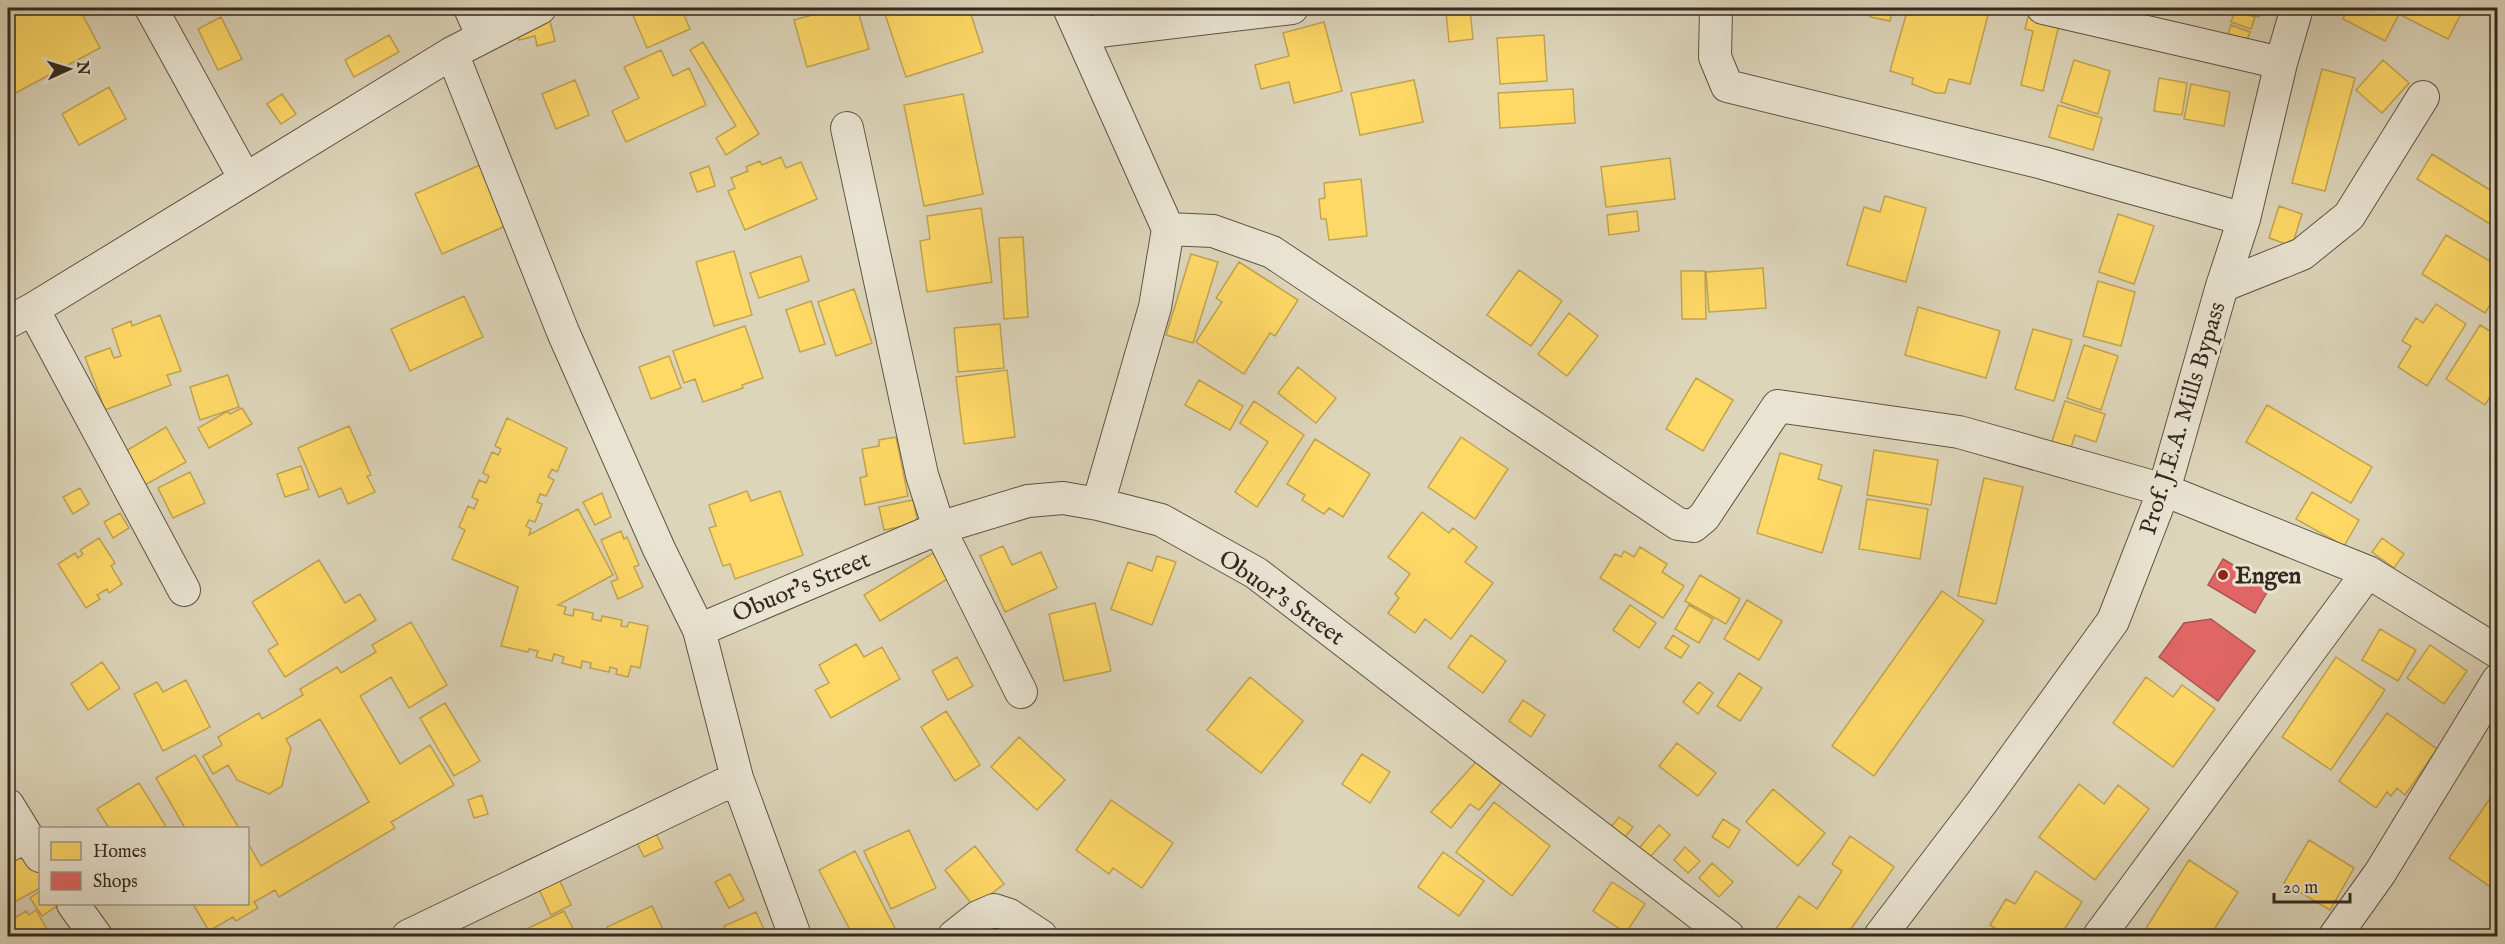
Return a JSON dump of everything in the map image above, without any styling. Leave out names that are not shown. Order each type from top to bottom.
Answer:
[{"type":"street","points":[[151,8],[245,179]]},
{"type":"street","points":[[470,8],[483,38]]},
{"type":"street","points":[[184,590],[20,316],[452,53],[540,8]]},
{"type":"street","points":[[1098,504],[1155,307],[1168,229],[1075,20],[1292,8]]},
{"type":"street","points":[[1716,8],[1715,57],[1727,86],[2043,162],[2244,219]]},
{"type":"street","points":[[2043,8],[2281,63]]},
{"type":"street","name":"Prof. J.E.A. Mills Bypass","points":[[1880,936],[1982,802],[2113,621],[2164,490],[2222,286],[2244,219],[2281,63],[2297,8]]},
{"type":"street","points":[[452,53],[563,332],[659,549],[699,630],[737,778],[795,936]]},
{"type":"street","points":[[2222,286],[2302,254],[2349,216],[2423,97]]},
{"type":"street","points":[[848,128],[922,476],[939,528],[1021,692]]},
{"type":"street","points":[[1168,229],[1213,231],[1272,252],[1678,524],[1693,526],[1704,517],[1778,406],[1959,432],[2164,490],[2368,572],[2498,652]]},
{"type":"street","name":"Obuor’s Street","points":[[699,630],[939,528],[1028,501],[1063,498],[1098,504],[1161,520],[1256,573],[1728,936]]},
{"type":"street","points":[[2099,936],[2368,572]]},
{"type":"street","points":[[2335,936],[2380,873],[2498,680]]},
{"type":"street","points":[[408,936],[737,778]]},
{"type":"street","points":[[8,805],[25,846]]},
{"type":"street","points":[[74,905],[96,936]]},
{"type":"street","points":[[954,936],[978,917],[994,910],[1009,915],[1041,936]]},
{"type":"building: Homes","points":[[19,8],[79,8],[100,48],[8,97],[8,14]]},
{"type":"building: Homes","points":[[630,8],[681,8],[690,29],[647,48]]},
{"type":"building: Homes","points":[[788,8],[809,8],[790,13]]},
{"type":"building: Homes","points":[[838,8],[857,8],[869,49],[807,67],[794,20]]},
{"type":"building: Homes","points":[[906,8],[969,8],[983,52],[906,77],[885,14]]},
{"type":"building: Homes","points":[[1111,8],[1137,8],[1137,13],[1111,14]]},
{"type":"building: Homes","points":[[1872,8],[1893,8],[1890,21],[1870,17]]},
{"type":"building: Homes","points":[[1908,8],[1960,8],[1988,15],[1970,84],[1949,79],[1945,93],[1936,93],[1912,84],[1913,78],[1890,71]]},
{"type":"building: Homes","points":[[2235,8],[2262,8],[2259,17]]},
{"type":"building: Homes","points":[[2348,8],[2464,8],[2448,39],[2399,14],[2385,41],[2343,19]]},
{"type":"building: Homes","points":[[1470,9],[1473,39],[1449,42],[1446,12]]},
{"type":"building: Homes","points":[[2235,11],[2255,17],[2251,29],[2231,22]]},
{"type":"building: Homes","points":[[221,17],[242,59],[218,70],[198,29]]},
{"type":"building: Homes","points":[[549,17],[555,41],[537,46],[535,36],[519,40],[515,25]]},
{"type":"building: Homes","points":[[2028,17],[2059,25],[2043,91],[2021,85],[2033,31],[2025,29]]},
{"type":"building: Homes","points":[[1324,22],[1342,91],[1294,103],[1289,82],[1261,89],[1255,65],[1289,56],[1283,33]]},
{"type":"building: Homes","points":[[2231,25],[2250,32],[2244,48],[2226,41]]},
{"type":"building: Homes","points":[[389,35],[399,52],[354,77],[345,60]]},
{"type":"building: Homes","points":[[1544,35],[1547,81],[1500,84],[1497,38]]},
{"type":"building: Homes","points":[[703,42],[759,134],[726,155],[716,138],[736,126],[690,50]]},
{"type":"building: Homes","points":[[661,50],[673,76],[689,68],[706,105],[626,142],[612,111],[639,98],[624,67]]},
{"type":"building: Homes","points":[[2074,60],[2110,71],[2098,114],[2061,102]]},
{"type":"building: Homes","points":[[2383,60],[2409,83],[2382,113],[2356,90]]},
{"type":"building: Homes","points":[[2322,69],[2355,78],[2325,191],[2292,183]]},
{"type":"building: Homes","points":[[2159,78],[2187,83],[2182,115],[2154,111]]},
{"type":"building: Homes","points":[[575,80],[589,115],[556,129],[542,94]]},
{"type":"building: Homes","points":[[1414,80],[1423,122],[1360,135],[1351,93]]},
{"type":"building: Homes","points":[[2191,84],[2230,92],[2224,126],[2184,119]]},
{"type":"building: Homes","points":[[109,87],[126,119],[79,145],[62,114]]},
{"type":"building: Homes","points":[[1573,89],[1575,123],[1500,128],[1498,93]]},
{"type":"building: Homes","points":[[282,94],[296,114],[281,124],[267,104]]},
{"type":"building: Homes","points":[[963,94],[983,194],[924,206],[904,105]]},
{"type":"building: Homes","points":[[2058,105],[2102,118],[2093,150],[2049,137]]},
{"type":"building: Homes","points":[[2432,154],[2498,195],[2498,229],[2417,179]]},
{"type":"building: Homes","points":[[781,157],[786,168],[801,162],[817,199],[745,230],[728,191],[735,188],[731,178],[748,171],[746,167],[760,161],[762,165]]},
{"type":"building: Homes","points":[[1670,158],[1675,199],[1606,207],[1601,167]]},
{"type":"building: Homes","points":[[482,164],[508,225],[442,254],[415,194]]},
{"type":"building: Homes","points":[[709,166],[715,186],[697,192],[690,173]]},
{"type":"building: Homes","points":[[1361,179],[1367,236],[1329,240],[1326,219],[1321,219],[1319,199],[1325,198],[1324,183]]},
{"type":"building: Homes","points":[[1885,196],[1926,208],[1906,282],[1847,265],[1864,207],[1880,212]]},
{"type":"building: Homes","points":[[2279,206],[2302,214],[2292,246],[2269,238]]},
{"type":"building: Homes","points":[[981,208],[992,282],[927,292],[920,241],[930,239],[927,216]]},
{"type":"building: Homes","points":[[1637,211],[1639,231],[1609,235],[1607,215]]},
{"type":"building: Homes","points":[[2118,214],[2154,226],[2134,284],[2099,272]]},
{"type":"building: Homes","points":[[2446,235],[2498,266],[2498,292],[2485,313],[2422,274]]},
{"type":"building: Homes","points":[[1023,237],[1028,317],[1004,319],[999,238]]},
{"type":"building: Homes","points":[[734,251],[752,315],[714,326],[696,262]]},
{"type":"building: Homes","points":[[1191,254],[1218,262],[1193,343],[1166,335]]},
{"type":"building: Homes","points":[[801,256],[809,281],[759,298],[750,273]]},
{"type":"building: Homes","points":[[1239,262],[1298,300],[1275,336],[1270,333],[1244,374],[1196,342],[1222,302],[1216,298]]},
{"type":"building: Homes","points":[[1763,268],[1766,308],[1709,312],[1706,272]]},
{"type":"building: Homes","points":[[1519,270],[1562,301],[1531,346],[1487,315]]},
{"type":"building: Homes","points":[[1681,271],[1705,271],[1706,319],[1682,319]]},
{"type":"building: Homes","points":[[2098,281],[2135,292],[2121,346],[2083,336]]},
{"type":"building: Homes","points":[[854,289],[872,343],[836,356],[818,302]]},
{"type":"building: Homes","points":[[464,296],[483,337],[410,371],[391,329]]},
{"type":"building: Homes","points":[[811,301],[825,344],[800,352],[786,310]]},
{"type":"building: Homes","points":[[2436,304],[2466,324],[2427,386],[2398,367],[2411,346],[2402,341],[2416,318],[2423,323]]},
{"type":"building: Homes","points":[[1918,307],[2000,331],[1986,378],[1905,355]]},
{"type":"building: Homes","points":[[1569,313],[1598,336],[1567,376],[1538,354]]},
{"type":"building: Homes","points":[[160,315],[181,371],[167,375],[171,385],[105,410],[85,357],[110,348],[114,358],[121,356],[112,329],[131,321],[132,326]]},
{"type":"building: Homes","points":[[1000,324],[1004,368],[958,372],[954,328]]},
{"type":"building: Homes","points":[[2480,325],[2498,336],[2498,384],[2485,405],[2446,379]]},
{"type":"building: Homes","points":[[745,326],[763,378],[742,385],[743,388],[703,402],[695,379],[684,383],[673,351]]},
{"type":"building: Homes","points":[[2033,329],[2072,340],[2054,401],[2015,389]]},
{"type":"building: Homes","points":[[2084,345],[2118,356],[2101,410],[2067,398]]},
{"type":"building: Homes","points":[[669,356],[681,388],[651,399],[639,367]]},
{"type":"building: Homes","points":[[1298,367],[1336,398],[1316,423],[1278,393]]},
{"type":"building: Homes","points":[[1007,370],[1015,437],[964,444],[956,377]]},
{"type":"building: Homes","points":[[228,375],[239,407],[200,420],[190,387]]},
{"type":"building: Homes","points":[[1696,378],[1733,400],[1703,451],[1666,429]]},
{"type":"building: Homes","points":[[1199,380],[1243,406],[1230,430],[1185,405]]},
{"type":"building: Homes","points":[[1254,401],[1304,435],[1257,507],[1235,492],[1268,442],[1240,423]]},
{"type":"building: Homes","points":[[2065,401],[2105,414],[2096,442],[2075,435],[2069,454],[2050,448]]},
{"type":"building: Homes","points":[[2267,405],[2372,467],[2351,503],[2246,442]]},
{"type":"building: Homes","points":[[242,408],[252,424],[209,448],[198,428],[228,411],[230,414]]},
{"type":"building: Homes","points":[[507,418],[567,448],[557,472],[552,469],[548,477],[554,480],[546,496],[540,494],[537,502],[542,504],[535,522],[529,520],[526,526],[531,529],[529,535],[578,509],[613,575],[558,605],[566,607],[564,614],[573,616],[574,609],[593,613],[592,619],[601,621],[602,616],[622,620],[621,626],[627,627],[629,622],[648,626],[640,668],[631,666],[628,677],[616,674],[617,669],[610,667],[609,672],[590,668],[591,663],[582,661],[581,668],[562,663],[564,657],[554,654],[552,661],[536,657],[538,651],[529,649],[528,652],[501,646],[518,587],[452,559],[465,530],[459,527],[468,506],[474,509],[478,500],[472,497],[479,480],[486,483],[489,476],[483,473],[492,452],[498,455],[501,449],[495,446]]},
{"type":"building: Homes","points":[[349,426],[371,475],[367,476],[375,492],[348,504],[341,488],[319,497],[298,448]]},
{"type":"building: Homes","points":[[166,427],[186,462],[145,485],[126,451]]},
{"type":"building: Homes","points":[[896,437],[908,496],[865,505],[860,478],[867,476],[862,449],[879,446],[879,440]]},
{"type":"building: Homes","points":[[1461,437],[1508,469],[1475,519],[1428,487]]},
{"type":"building: Homes","points":[[1315,439],[1370,474],[1343,517],[1329,508],[1324,514],[1302,500],[1305,495],[1287,484]]},
{"type":"building: Homes","points":[[1874,450],[1938,460],[1931,505],[1867,495]]},
{"type":"building: Homes","points":[[1780,453],[1822,465],[1818,479],[1842,486],[1822,553],[1757,533]]},
{"type":"building: Homes","points":[[301,466],[309,489],[285,497],[277,474]]},
{"type":"building: Homes","points":[[190,472],[205,503],[173,518],[158,488]]},
{"type":"building: Homes","points":[[1984,478],[2023,487],[1996,604],[1958,596]]},
{"type":"building: Homes","points":[[80,488],[89,504],[73,514],[63,497]]},
{"type":"building: Homes","points":[[747,491],[751,501],[780,491],[803,555],[735,579],[730,564],[723,566],[709,528],[716,526],[709,505]]},
{"type":"building: Homes","points":[[2312,492],[2359,520],[2344,546],[2296,519]]},
{"type":"building: Homes","points":[[602,493],[611,517],[595,525],[583,502]]},
{"type":"building: Homes","points":[[1867,499],[1928,509],[1920,559],[1859,549]]},
{"type":"building: Homes","points":[[913,500],[918,523],[884,530],[879,507]]},
{"type":"building: Homes","points":[[1422,512],[1449,533],[1453,528],[1477,547],[1465,562],[1493,583],[1451,639],[1425,619],[1415,633],[1388,613],[1399,598],[1395,594],[1410,574],[1388,557]]},
{"type":"building: Homes","points":[[120,513],[129,528],[113,538],[104,522]]},
{"type":"building: Homes","points":[[621,531],[624,539],[627,537],[639,565],[634,567],[643,587],[618,599],[611,582],[618,579],[601,540]]},
{"type":"building: Homes","points":[[99,538],[115,563],[111,566],[122,584],[109,593],[107,589],[97,595],[100,599],[86,608],[58,564],[75,553],[78,558],[83,554],[80,550]]},
{"type":"building: Homes","points":[[2382,538],[2404,554],[2394,568],[2372,552]]},
{"type":"building: Homes","points":[[1003,546],[1012,565],[1041,552],[1057,588],[1005,612],[980,556]]},
{"type":"building: Homes","points":[[1640,547],[1667,564],[1662,572],[1684,586],[1663,618],[1600,578],[1615,554],[1621,557],[1624,551],[1634,557]]},
{"type":"building: Homes","points":[[933,553],[949,578],[880,621],[864,595]]},
{"type":"building: Homes","points":[[1157,556],[1176,562],[1152,625],[1111,609],[1128,562],[1152,571]]},
{"type":"building: Homes","points":[[319,560],[345,603],[360,594],[376,620],[285,677],[268,650],[278,644],[252,602]]},
{"type":"building: Homes","points":[[1700,575],[1740,599],[1726,624],[1685,601]]},
{"type":"building: Homes","points":[[1942,591],[1984,621],[1874,776],[1832,746]]},
{"type":"building: Homes","points":[[1747,600],[1782,621],[1759,660],[1724,639]]},
{"type":"building: Homes","points":[[1095,603],[1111,671],[1064,681],[1049,614]]},
{"type":"building: Homes","points":[[1630,605],[1656,623],[1639,648],[1613,630]]},
{"type":"building: Homes","points":[[1689,605],[1713,619],[1699,643],[1675,629]]},
{"type":"building: Homes","points":[[411,622],[447,685],[409,708],[391,677],[360,696],[400,764],[430,745],[454,785],[391,822],[395,828],[279,897],[275,890],[254,902],[258,908],[236,921],[233,917],[209,931],[194,905],[249,905],[249,845],[261,866],[369,802],[320,719],[286,739],[291,748],[282,786],[269,794],[237,780],[228,765],[213,774],[203,756],[222,745],[218,737],[259,713],[262,719],[303,695],[300,689],[337,667],[341,673],[376,652],[372,645]]},
{"type":"building: Homes","points":[[2380,629],[2416,650],[2398,681],[2362,660]]},
{"type":"building: Homes","points":[[1471,635],[1506,661],[1483,693],[1448,667]]},
{"type":"building: Homes","points":[[1673,635],[1689,646],[1681,658],[1665,648]]},
{"type":"building: Homes","points":[[856,644],[864,657],[882,647],[900,679],[831,718],[815,690],[829,683],[819,665]]},
{"type":"building: Homes","points":[[2430,645],[2467,671],[2444,704],[2407,678]]},
{"type":"building: Homes","points":[[957,657],[973,686],[948,700],[932,671]]},
{"type":"building: Homes","points":[[2336,657],[2385,690],[2331,770],[2282,737]]},
{"type":"building: Homes","points":[[102,662],[120,688],[88,710],[71,684]]},
{"type":"building: Homes","points":[[1739,673],[1762,688],[1740,721],[1717,706]]},
{"type":"building: Homes","points":[[1250,677],[1303,721],[1261,773],[1207,730]]},
{"type":"building: Homes","points":[[2146,677],[2173,697],[2182,685],[2215,709],[2173,767],[2113,723]]},
{"type":"building: Homes","points":[[186,680],[210,727],[163,751],[134,694],[157,682],[163,692]]},
{"type":"building: Homes","points":[[1699,682],[1713,693],[1698,714],[1683,702]]},
{"type":"building: Homes","points":[[1523,700],[1545,715],[1531,737],[1509,721]]},
{"type":"building: Homes","points":[[445,703],[480,761],[454,776],[420,718]]},
{"type":"building: Homes","points":[[946,711],[980,765],[955,781],[921,727]]},
{"type":"building: Homes","points":[[2387,713],[2437,749],[2405,795],[2397,788],[2391,796],[2387,792],[2376,808],[2339,781]]},
{"type":"building: Homes","points":[[1019,737],[1065,780],[1037,810],[991,767]]},
{"type":"building: Homes","points":[[1677,743],[1716,773],[1698,796],[1659,766]]},
{"type":"building: Homes","points":[[1362,754],[1390,772],[1370,803],[1342,784]]},
{"type":"building: Homes","points":[[195,755],[238,827],[184,827],[156,778]]},
{"type":"building: Homes","points":[[1476,762],[1501,783],[1479,810],[1470,804],[1451,828],[1431,812]]},
{"type":"building: Homes","points":[[139,783],[166,827],[108,827],[97,809]]},
{"type":"building: Homes","points":[[2079,784],[2104,804],[2118,785],[2149,809],[2095,880],[2039,837]]},
{"type":"building: Homes","points":[[2498,787],[2498,892],[2449,858]]},
{"type":"building: Homes","points":[[1773,789],[1825,833],[1798,866],[1746,822]]},
{"type":"building: Homes","points":[[482,795],[488,814],[474,818],[468,800]]},
{"type":"building: Homes","points":[[1111,800],[1173,843],[1142,888],[1113,868],[1109,874],[1076,850]]},
{"type":"building: Homes","points":[[1494,802],[1550,846],[1512,896],[1456,852]]},
{"type":"building: Homes","points":[[1619,817],[1633,827],[1621,842],[1607,832]]},
{"type":"building: Homes","points":[[1723,819],[1740,830],[1729,848],[1712,837]]},
{"type":"building: Homes","points":[[1659,825],[1670,835],[1649,858],[1639,848]]},
{"type":"building: Homes","points":[[652,826],[663,848],[644,857],[633,835]]},
{"type":"building: Homes","points":[[909,830],[936,888],[891,909],[864,851]]},
{"type":"building: Homes","points":[[1850,836],[1894,867],[1846,936],[1771,936],[1799,896],[1817,909],[1842,871],[1832,864]]},
{"type":"building: Homes","points":[[2309,840],[2354,868],[2330,910],[2284,883]]},
{"type":"building: Homes","points":[[25,841],[39,868],[39,889],[11,904],[8,897],[8,850]]},
{"type":"building: Homes","points":[[975,846],[1004,884],[974,907],[945,870]]},
{"type":"building: Homes","points":[[1685,847],[1700,861],[1688,873],[1674,860]]},
{"type":"building: Homes","points":[[855,851],[899,936],[853,936],[819,870]]},
{"type":"building: Homes","points":[[1443,852],[1484,881],[1459,916],[1418,887]]},
{"type":"building: Homes","points":[[2189,860],[2238,892],[2210,936],[2149,936],[2143,933]]},
{"type":"building: Homes","points":[[1712,863],[1733,882],[1719,897],[1699,878]]},
{"type":"building: Homes","points":[[2036,871],[2082,902],[2060,936],[1994,936],[1998,930],[1990,925],[2006,899],[2015,904]]},
{"type":"building: Homes","points":[[730,874],[744,900],[729,908],[715,882]]},
{"type":"building: Homes","points":[[559,879],[571,905],[551,915],[539,889]]},
{"type":"building: Homes","points":[[1612,882],[1645,904],[1626,933],[1593,911]]},
{"type":"building: Homes","points":[[39,892],[39,905],[57,906],[42,916],[30,898]]},
{"type":"building: Homes","points":[[652,906],[666,936],[612,936],[607,927]]},
{"type":"building: Homes","points":[[36,910],[51,936],[8,936],[8,922],[26,911],[29,915]]},
{"type":"building: Homes","points":[[564,911],[577,936],[512,936]]},
{"type":"building: Homes","points":[[756,912],[767,936],[729,936],[724,926]]},
{"type":"building: Shops","points":[[2223,559],[2270,587],[2255,613],[2208,585]]},
{"type":"building: Shops","points":[[2211,619],[2255,651],[2218,701],[2159,657],[2184,623]]},
{"type":"place","name":"Engen","points":[[2223,575]]}]
